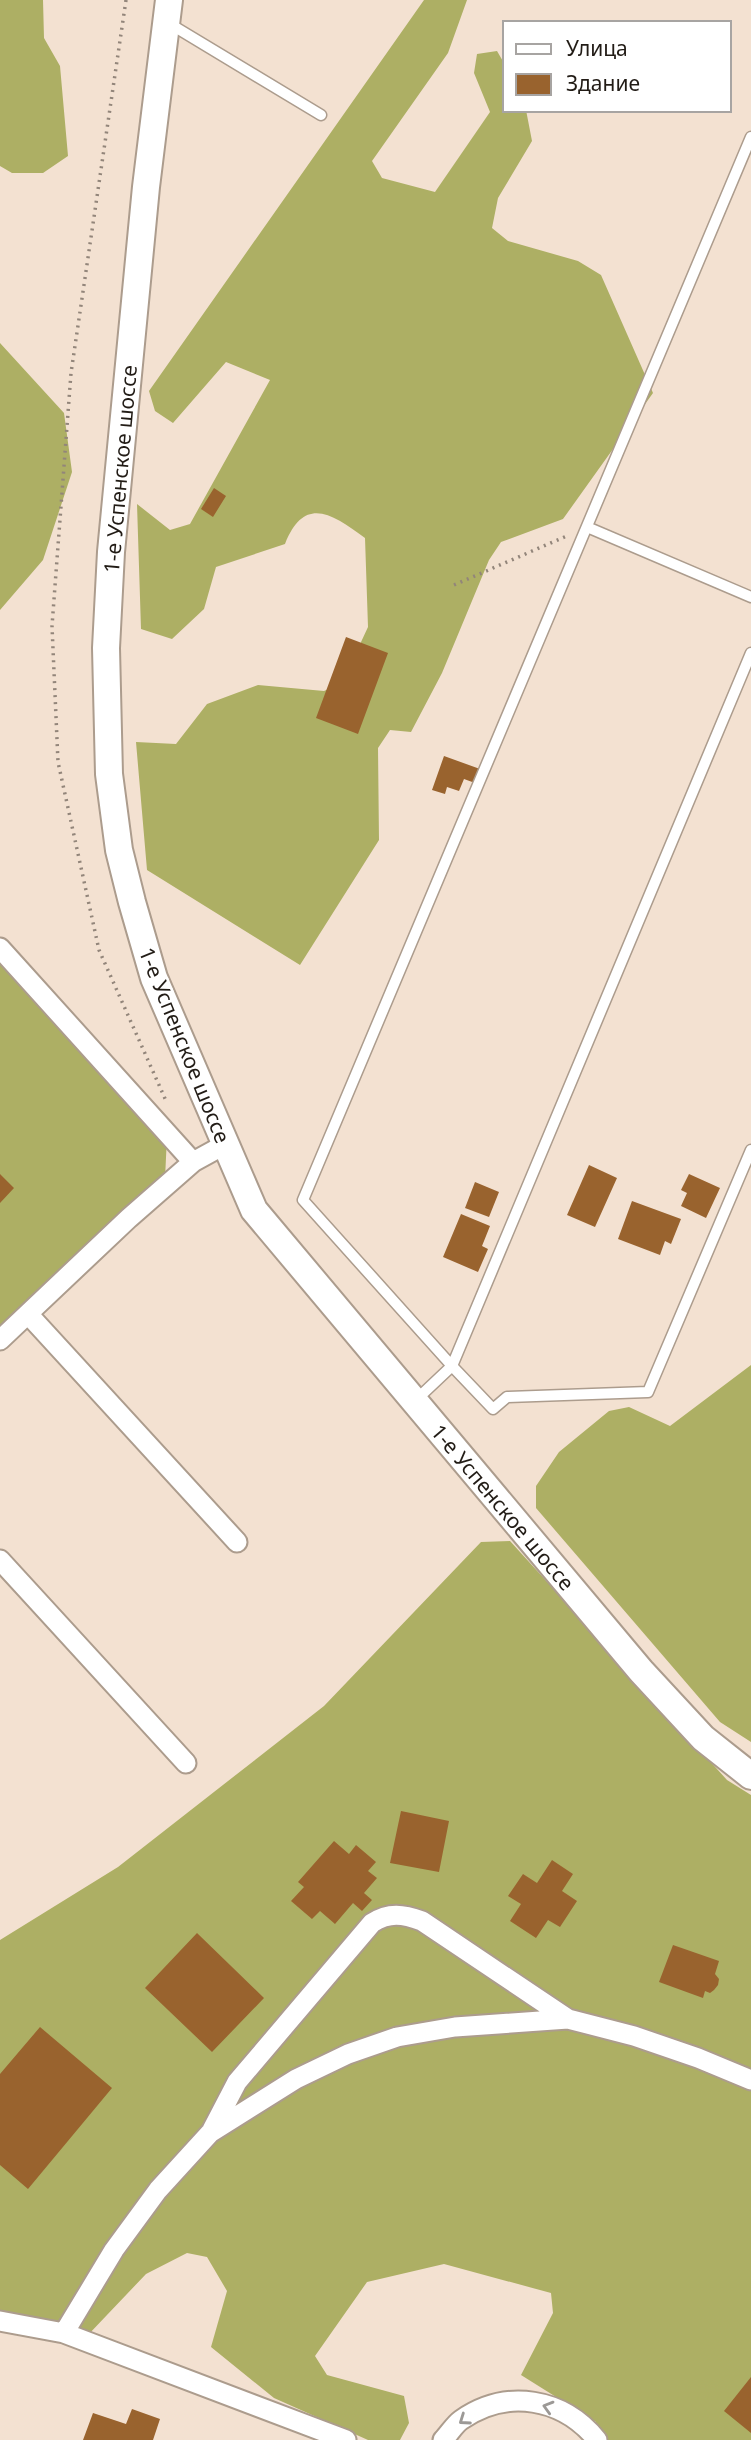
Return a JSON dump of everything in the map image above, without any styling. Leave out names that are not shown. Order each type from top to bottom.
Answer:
[{"type":"main road","name":"1-е Успенское шоссе","points":[[168,11],[146,187],[111,552],[106,648],[109,774],[119,850],[154,978],[254,1210],[641,1671],[703,1738],[751,1776]]},
{"type":"street","points":[[0,948],[193,1163]]},
{"type":"street","points":[[0,1340],[129,1218],[193,1163],[224,1144]]},
{"type":"street","points":[[28,1314],[237,1542]]},
{"type":"street","points":[[0,1560],[186,1763]]},
{"type":"street","points":[[64,2333],[114,2250],[158,2190],[210,2133],[237,2082],[372,1923],[384,1915],[405,1915],[422,1921],[568,2019]]},
{"type":"street","points":[[210,2133],[296,2079],[348,2054],[397,2038],[455,2027],[568,2019],[634,2036],[751,2080]]},
{"type":"street","points":[[0,2321],[64,2333],[346,2440]]},
{"type":"street","points":[[443,2440],[460,2421],[489,2405],[523,2400],[556,2407],[584,2424],[597,2440]]},
{"type":"lane","points":[[168,11],[321,115]]},
{"type":"lane","points":[[751,137],[303,1200],[493,1409],[507,1397],[648,1392],[751,1150]]},
{"type":"lane","points":[[586,527],[751,597]]},
{"type":"lane","points":[[414,1402],[452,1366],[751,653]]},
{"type":"path","points":[[454,585],[586,527]]},
{"type":"green space","points":[[0,0],[43,0],[44,38],[60,66],[68,156],[43,173],[12,173],[0,166]]},
{"type":"green space","points":[[424,0],[467,0],[448,53],[372,161],[382,178],[435,192],[490,112],[474,73],[477,54],[497,51],[503,61],[503,112],[526,112],[532,141],[498,198],[492,228],[508,241],[578,261],[601,275],[653,393],[563,519],[501,542],[489,560],[442,673],[411,732],[390,730],[378,748],[379,840],[300,965],[147,870],[136,742],[176,744],[207,704],[258,685],[324,691],[342,683],[368,627],[365,538],[331,517],[311,514],[301,519],[293,528],[285,544],[216,567],[204,609],[172,639],[141,629],[137,504],[170,530],[190,524],[270,380],[226,362],[173,423],[155,411],[149,391]]},
{"type":"green space","points":[[0,343],[64,413],[72,472],[43,560],[0,610]]},
{"type":"green space","points":[[0,960],[167,1136],[165,1179],[0,1333]]},
{"type":"green space","points":[[751,1365],[751,1742],[720,1722],[536,1508],[536,1486],[559,1452],[609,1411],[629,1407],[670,1426]]},
{"type":"green space","points":[[510,1541],[727,1780],[751,1795],[751,2440],[590,2440],[596,2422],[521,2375],[553,2313],[551,2293],[444,2264],[367,2282],[315,2356],[327,2375],[404,2396],[409,2423],[400,2440],[368,2440],[274,2398],[211,2347],[227,2291],[207,2257],[187,2253],[146,2274],[87,2336],[0,2316],[0,1940],[118,1867],[324,1706],[481,1542]]},
{"type":"building","points":[[214,488],[226,496],[213,517],[201,509]]},
{"type":"building","points":[[346,637],[388,653],[358,734],[316,718]]},
{"type":"building","points":[[444,756],[480,769],[475,783],[464,779],[459,791],[447,787],[445,794],[432,790]]},
{"type":"building","points":[[589,1165],[617,1178],[595,1227],[567,1215]]},
{"type":"building","points":[[0,1174],[14,1188],[0,1203]]},
{"type":"building","points":[[689,1174],[720,1188],[706,1218],[681,1206],[687,1193],[681,1190]]},
{"type":"building","points":[[475,1182],[499,1192],[489,1217],[465,1208]]},
{"type":"building","points":[[632,1201],[681,1219],[671,1244],[665,1241],[660,1255],[618,1239]]},
{"type":"building","points":[[461,1214],[490,1226],[482,1246],[488,1249],[478,1272],[443,1257]]},
{"type":"building","points":[[401,1811],[449,1821],[439,1872],[390,1863]]},
{"type":"building","points":[[334,1841],[349,1854],[356,1845],[376,1862],[368,1871],[377,1878],[364,1893],[372,1900],[362,1911],[353,1903],[335,1924],[320,1911],[312,1919],[291,1901],[304,1887],[298,1882]]},
{"type":"building","points":[[552,1860],[573,1874],[562,1891],[577,1901],[560,1927],[548,1920],[536,1938],[510,1921],[521,1904],[508,1896],[523,1874],[537,1883]]},
{"type":"building","points":[[197,1933],[264,1998],[212,2052],[145,1988]]},
{"type":"building","points":[[673,1945],[719,1961],[715,1974],[719,1979],[718,1985],[710,1993],[705,1991],[703,1998],[659,1982]]},
{"type":"building","points":[[40,2027],[112,2088],[28,2189],[0,2165],[0,2074]]},
{"type":"building","points":[[751,2377],[751,2433],[724,2411]]},
{"type":"building","points":[[132,2409],[160,2419],[153,2440],[83,2440],[93,2413],[126,2424]]}]
